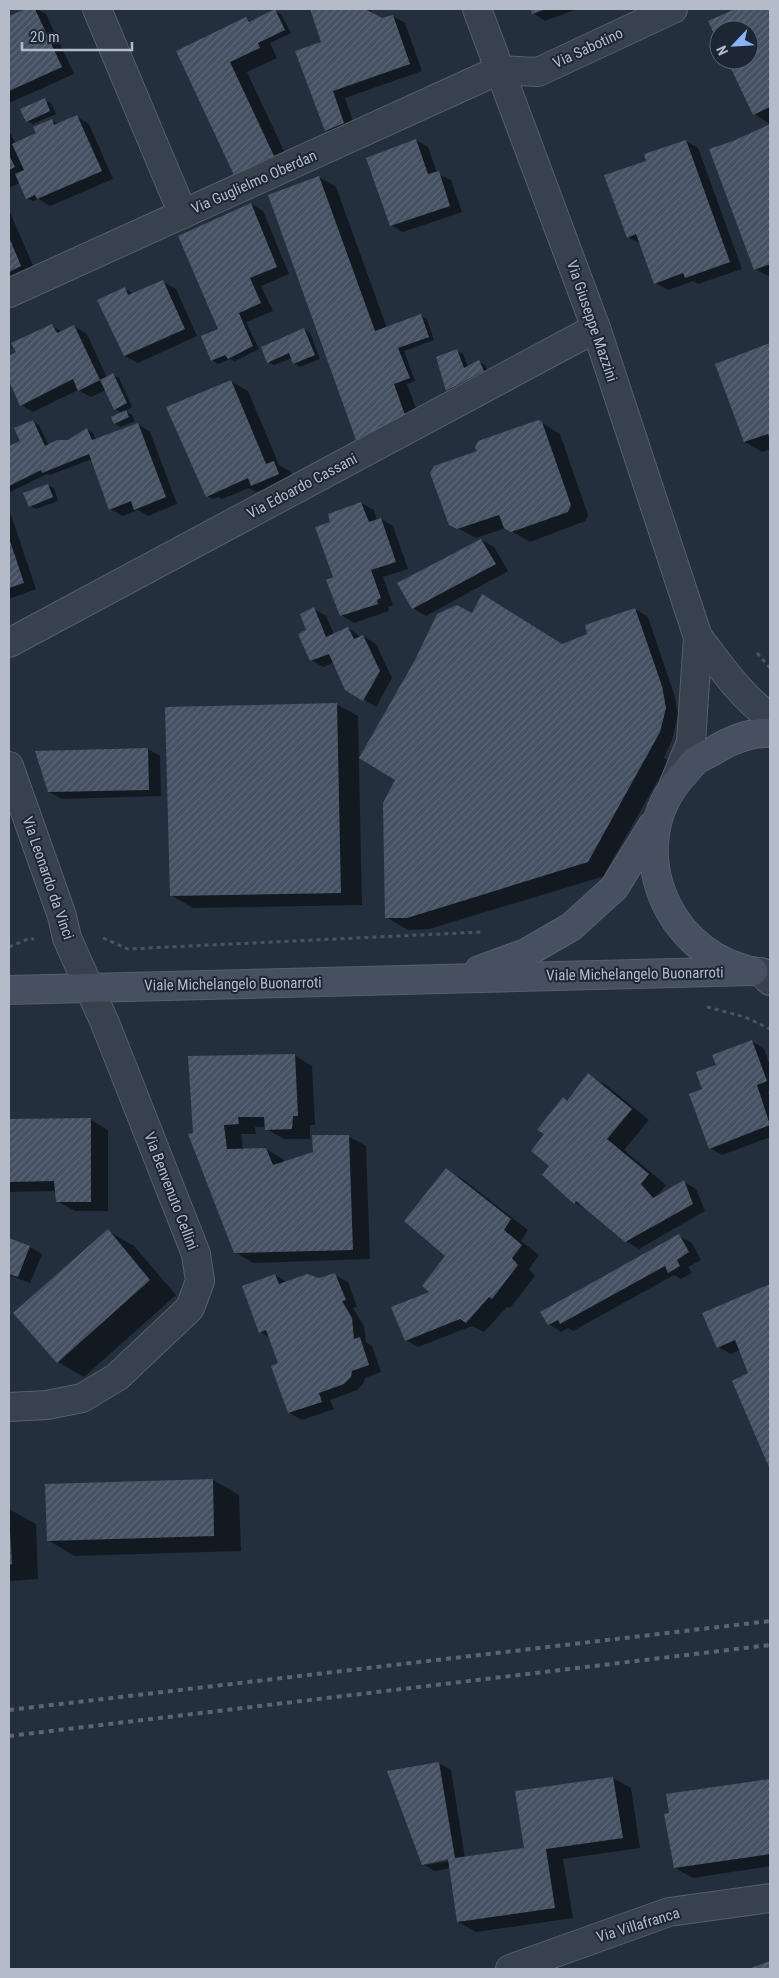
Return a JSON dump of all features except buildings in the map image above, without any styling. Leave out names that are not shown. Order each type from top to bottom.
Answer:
[{"type":"main road","points":[[764,974],[729,965],[701,949],[675,921],[658,888],[653,851],[658,818],[672,788],[696,761],[730,740],[770,733]]},
{"type":"main road","name":"Viale Michelangelo Buonarroti","points":[[456,978],[526,953],[571,928],[614,888],[658,818]]},
{"type":"main road","name":"Viale Michelangelo Buonarroti","points":[[9,990],[456,978],[764,974]]},
{"type":"street","points":[[97,9],[182,214]]},
{"type":"street","name":"Via Giuseppe Mazzini","points":[[477,9],[596,328],[698,637],[728,676],[761,711],[770,717]]},
{"type":"street","name":"Via Sabotino","points":[[500,70],[538,72],[673,9]]},
{"type":"street","name":"Via Guglielmo Oberdan","points":[[9,293],[500,70]]},
{"type":"street","name":"Via Edoardo Cassani","points":[[9,643],[596,328]]},
{"type":"street","name":"Via Giuseppe Mazzini","points":[[672,788],[691,742],[698,637]]},
{"type":"street","name":"Via Leonardo da Vinci","points":[[9,766],[62,916],[67,938],[90,988]]},
{"type":"street","name":"Via Benvenuto Cellini","points":[[9,1407],[47,1405],[82,1398],[117,1377],[190,1308],[200,1281],[196,1254],[90,988]]},
{"type":"street","name":"Via Villafranca","points":[[510,1969],[669,1912],[770,1898]]},
{"type":"path","points":[[757,653],[770,668]]},
{"type":"path","points":[[100,936],[128,949],[486,932]]},
{"type":"path","points":[[9,947],[28,939],[42,939]]},
{"type":"railway","points":[[9,1710],[770,1621]]},
{"type":"railway","points":[[9,1736],[770,1645]]}]
